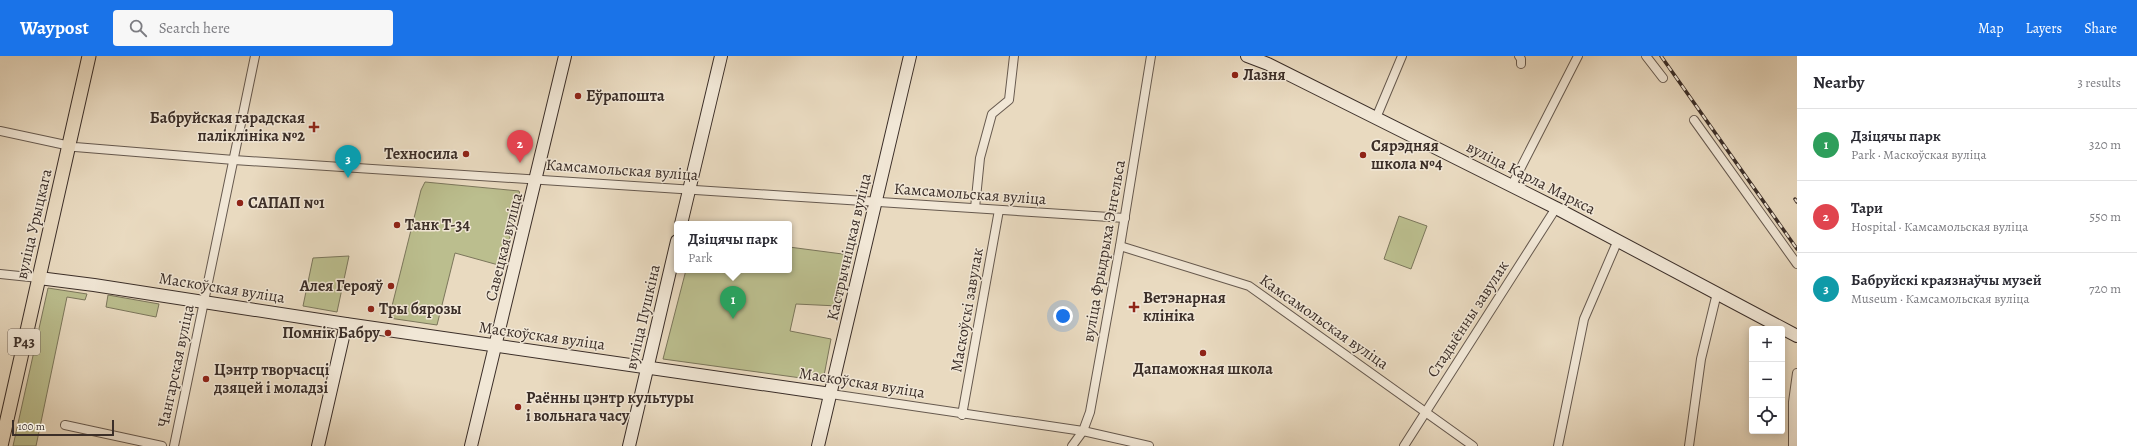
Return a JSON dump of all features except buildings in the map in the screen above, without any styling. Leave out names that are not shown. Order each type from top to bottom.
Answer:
[{"type":"main road","name":"вуліца Урыцкага","points":[[1,446],[4,415],[39,278],[89,56]]},
{"type":"main road","name":"Савецкая вуліца","points":[[471,446],[537,179],[565,56]]},
{"type":"main road","points":[[682,221],[721,56]]},
{"type":"main road","name":"Кастрычніцкая вуліца","points":[[818,446],[910,56]]},
{"type":"main road","name":"вуліца Карла Маркса","points":[[1247,56],[1268,64],[1512,185],[1797,336]]},
{"type":"main road","name":"вуліца Пушкіна","points":[[629,446],[674,255]]},
{"type":"main road","name":"Маскоўская вуліца","points":[[39,278],[831,394]]},
{"type":"main road","points":[[318,446],[346,324]]},
{"type":"street","name":"Чангарская вуліца","points":[[174,446],[255,56]]},
{"type":"street","points":[[975,208],[980,158],[992,114],[1009,100],[1014,56]]},
{"type":"street","name":"вуліца Фрыдрыха Энгельса","points":[[1072,446],[1083,431],[1090,412],[1125,218],[1151,56]]},
{"type":"street","points":[[1376,118],[1402,56]]},
{"type":"street","points":[[1519,56],[1521,59],[1521,64]]},
{"type":"street","points":[[1512,185],[1578,56]]},
{"type":"street","points":[[1646,56],[1663,78]]},
{"type":"street","points":[[1694,120],[1712,141],[1797,264]]},
{"type":"street","name":"Камсамольская вуліца","points":[[0,131],[69,146],[234,160],[1125,218]]},
{"type":"street","name":"Стадыённы завулак","points":[[1404,446],[1556,208]]},
{"type":"street","name":"Маскоўскі завулак","points":[[962,415],[999,210]]},
{"type":"street","points":[[1558,446],[1584,318],[1618,240]]},
{"type":"street","name":"Камсамольская вуліца","points":[[1120,246],[1249,286],[1473,446]]},
{"type":"street","name":"Маскоўская вуліца","points":[[0,274],[39,278]]},
{"type":"street","points":[[1689,446],[1701,359],[1717,293]]},
{"type":"street","points":[[1793,446],[1793,402],[1797,373]]},
{"type":"street","name":"Маскоўская вуліца","points":[[831,394],[962,415],[1083,431],[1149,446]]},
{"type":"street","points":[[65,425],[162,446]]},
{"type":"green space","points":[[425,182],[519,191],[521,197],[502,266],[455,253],[437,325],[389,318],[421,190]]},
{"type":"green space","points":[[1399,216],[1427,226],[1411,269],[1384,259]]},
{"type":"green space","points":[[792,247],[850,255],[838,306],[796,304],[790,331],[831,339],[823,381],[663,359],[685,273],[792,273]]},
{"type":"green space","points":[[349,256],[337,312],[303,306],[313,258]]},
{"type":"green space","points":[[48,288],[87,294],[85,300],[67,297],[36,446],[13,446]]},
{"type":"green space","points":[[108,295],[159,304],[156,317],[106,307]]},
{"type":"railway","points":[[1661,56],[1797,249]]},
{"type":"place","name":"Лазня","points":[[1235,75]]},
{"type":"place","name":"Еўрапошта","points":[[578,96]]},
{"type":"place","name":"Бабруйская гарадская паліклініка №2","points":[[314,127]]},
{"type":"place","name":"Техносила","points":[[466,154]]},
{"type":"place","name":"Сярэдняя школа №4","points":[[1363,155]]},
{"type":"place","name":"Тари","points":[[520,163]]},
{"type":"place","name":"Бабруйскі краязнаўчы музей","points":[[348,178]]},
{"type":"place","name":"САПАП №1","points":[[240,203]]},
{"type":"place","name":"Танк Т-34","points":[[397,225]]},
{"type":"place","name":"Алея Герояў","points":[[391,286]]},
{"type":"place","name":"Ветэнарная клініка","points":[[1134,307]]},
{"type":"place","name":"Тры бярозы","points":[[371,309]]},
{"type":"place","name":"Дзіцячы парк","points":[[733,319]]},
{"type":"place","name":"Помнік Бабру","points":[[388,333]]},
{"type":"place","name":"Дапаможная школа","points":[[1203,353]]},
{"type":"place","name":"Цэнтр творчасці дзяцей і моладзі","points":[[206,379]]},
{"type":"place","name":"Раённы цэнтр культуры і вольнага часу","points":[[518,407]]}]
